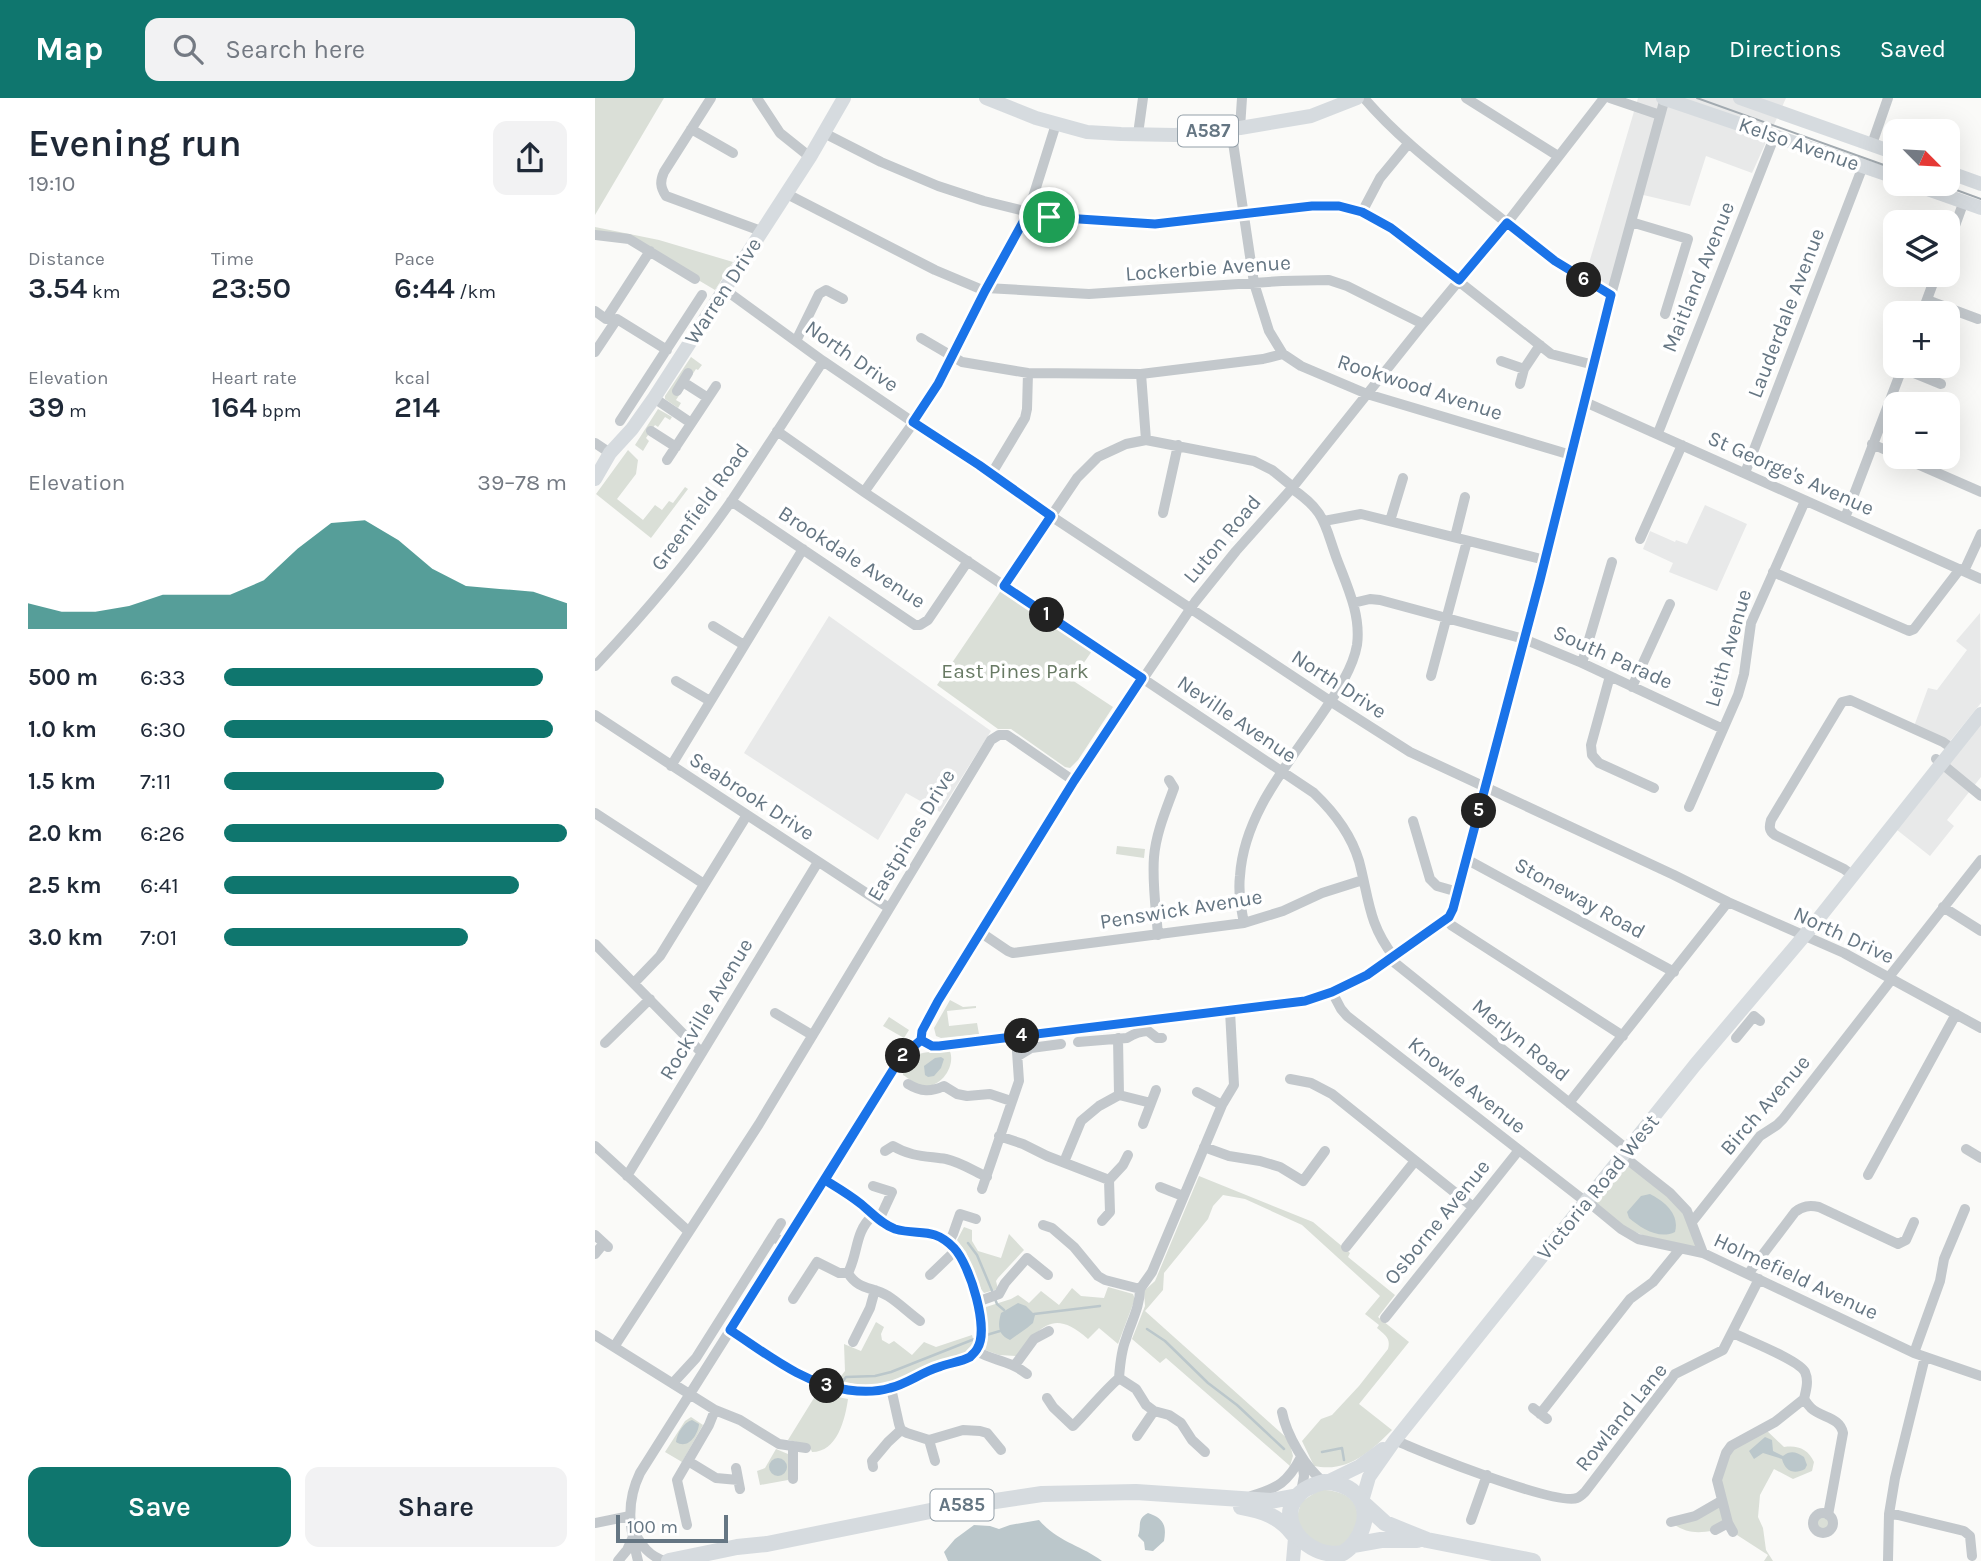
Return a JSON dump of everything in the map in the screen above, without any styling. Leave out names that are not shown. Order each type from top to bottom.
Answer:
[{"type":"highway","name":"A585","points":[[667,1561],[1007,1498],[1072,1492],[1160,1493],[1271,1501],[1299,1494],[1308,1487],[1326,1482],[1345,1486],[1385,1523],[1427,1540],[1533,1561]]},
{"type":"highway","name":"A585","points":[[1160,1493],[1258,1510],[1277,1517],[1303,1549],[1325,1559],[1342,1553],[1353,1545],[1381,1540],[1427,1540]]},
{"type":"highway","points":[[1294,1536],[1290,1520],[1299,1494]]},
{"type":"highway","points":[[1353,1545],[1364,1522],[1363,1502]]},
{"type":"highway","name":"A585","points":[[709,1561],[738,1555],[767,1544]]},
{"type":"main road","name":"Warren Drive","points":[[595,479],[610,453],[632,429],[654,398],[787,194],[844,98]]},
{"type":"main road","name":"A587","points":[[986,98],[1036,118],[1087,132],[1175,135],[1235,129],[1311,116],[1357,98]]},
{"type":"main road","name":"Kelso Avenue","points":[[1665,98],[1883,173]]},
{"type":"main road","points":[[1740,98],[1883,148]]},
{"type":"main road","points":[[1960,176],[1981,184]]},
{"type":"main road","points":[[1949,196],[1981,208]]},
{"type":"main road","name":"Victoria Road West","points":[[1363,1502],[1370,1477],[1395,1440],[1625,1153],[1735,1036],[1803,936],[1809,919],[1850,873],[1939,762],[1981,703]]},
{"type":"main road","name":"Victoria Road West","points":[[1950,747],[1981,714]]},
{"type":"main road","name":"Victoria Road West","points":[[1326,1482],[1360,1466],[1395,1440]]},
{"type":"main road","points":[[1293,1561],[1296,1548],[1294,1536]]},
{"type":"street","points":[[711,98],[664,172],[660,184],[666,196],[761,231]]},
{"type":"street","points":[[757,98],[780,134],[810,157]]},
{"type":"street","points":[[1138,134],[1143,98]]},
{"type":"street","points":[[921,338],[962,362],[1028,373],[1140,374],[1263,359],[1283,354],[1269,331],[1254,283],[1243,214],[1235,129],[1242,98]]},
{"type":"street","points":[[1364,98],[1408,144],[1507,223],[1563,266],[1611,295]]},
{"type":"street","points":[[1467,98],[1558,156]]},
{"type":"street","name":"Luton Road","points":[[921,1040],[926,1022],[1074,781],[1190,608],[1507,223],[1604,98]]},
{"type":"street","points":[[1610,98],[1660,115]]},
{"type":"street","points":[[638,1561],[632,1539],[630,1499],[639,1473],[898,1062],[921,1040],[932,1046],[939,1046],[1305,1001],[1332,992],[1367,975],[1447,920],[1452,913],[1630,222],[1665,98]]},
{"type":"street","points":[[1872,144],[1888,98]]},
{"type":"street","points":[[864,492],[926,405],[953,357],[1028,213],[1056,124]]},
{"type":"street","points":[[691,129],[733,153]]},
{"type":"street","points":[[824,133],[881,162],[938,186],[1028,213],[1062,218],[1155,224],[1324,205],[1351,208],[1391,228],[1551,354],[1594,365]]},
{"type":"street","name":"Maitland Avenue","points":[[1658,433],[1775,135]]},
{"type":"street","points":[[1362,212],[1380,178],[1408,144]]},
{"type":"street","name":"Lauderdale Avenue","points":[[1745,473],[1863,166]]},
{"type":"street","name":"Lockerbie Avenue","points":[[787,194],[936,270],[986,290],[1089,294],[1329,280],[1347,286],[1423,324]]},
{"type":"street","points":[[1960,212],[1964,201]]},
{"type":"street","points":[[1630,222],[1690,233],[1665,314]]},
{"type":"street","points":[[595,235],[629,239],[695,279]]},
{"type":"street","points":[[595,352],[650,251]]},
{"type":"street","points":[[1932,287],[1927,299],[1978,319]]},
{"type":"street","name":"North Drive","points":[[724,289],[1051,516],[1410,752],[1728,902],[1844,953],[1981,1028]]},
{"type":"street","points":[[796,341],[819,294],[826,290],[843,299]]},
{"type":"street","points":[[620,421],[702,295]]},
{"type":"street","points":[[595,312],[667,350]]},
{"type":"street","points":[[1520,384],[1524,369],[1540,345]]},
{"type":"street","name":"Rookwood Avenue","points":[[1283,354],[1301,366],[1367,394],[1571,455]]},
{"type":"street","name":"Greenfield Road","points":[[595,666],[676,574],[731,501],[823,360]]},
{"type":"street","points":[[1501,361],[1524,369]]},
{"type":"street","points":[[992,473],[1025,418],[1028,373]]},
{"type":"street","points":[[1140,374],[1146,440]]},
{"type":"street","points":[[1845,518],[1898,378]]},
{"type":"street","points":[[1927,378],[1941,384]]},
{"type":"street","points":[[650,431],[673,454],[713,393],[683,382]]},
{"type":"street","points":[[654,398],[691,424]]},
{"type":"street","name":"St George's Avenue","points":[[1585,402],[1981,579]]},
{"type":"street","name":"Neville Avenue","points":[[777,431],[1314,793],[1335,814],[1352,843],[1359,862],[1369,910],[1382,941],[1393,958]]},
{"type":"street","points":[[1004,586],[1076,478],[1098,457],[1126,444],[1146,440],[1254,461],[1272,470],[1311,502],[1324,521],[1353,603],[1357,627],[1356,646],[1351,664],[1330,701],[1257,812],[1247,837],[1240,877],[1244,923]]},
{"type":"street","points":[[595,443],[610,453]]},
{"type":"street","points":[[1872,444],[1883,449]]},
{"type":"street","points":[[1163,513],[1178,445]]},
{"type":"street","points":[[1640,539],[1682,445]]},
{"type":"street","points":[[1928,469],[1981,492]]},
{"type":"street","points":[[1391,521],[1403,478]]},
{"type":"street","points":[[1455,537],[1465,497]]},
{"type":"street","name":"Leith Avenue","points":[[1689,807],[1743,680],[1751,623],[1805,500]]},
{"type":"street","name":"Brookdale Avenue","points":[[731,501],[915,625],[928,620],[968,561]]},
{"type":"street","points":[[1324,521],[1353,514],[1545,560]]},
{"type":"street","points":[[1773,572],[1909,631],[1914,629],[1962,570],[1981,534]]},
{"type":"street","points":[[1431,676],[1467,541]]},
{"type":"street","points":[[671,766],[803,549]]},
{"type":"street","points":[[1582,663],[1612,562]]},
{"type":"street","name":"South Parade","points":[[1353,603],[1370,598],[1380,600],[1524,639],[1723,729]]},
{"type":"street","points":[[1632,687],[1670,604]]},
{"type":"street","points":[[713,626],[744,645]]},
{"type":"street","points":[[1610,677],[1591,745],[1592,755],[1599,763],[1645,777],[1654,788]]},
{"type":"street","points":[[676,681],[710,701]]},
{"type":"street","points":[[1850,873],[1776,835],[1771,832],[1769,826],[1842,702],[1850,700],[1950,747]]},
{"type":"street","name":"Seabrook Drive","points":[[595,715],[889,908]]},
{"type":"street","name":"Eastpines Drive","points":[[614,1347],[688,1231],[720,1175],[813,1035],[995,737],[1007,735],[1074,781]]},
{"type":"street","points":[[1939,762],[1981,796]]},
{"type":"street","points":[[1158,934],[1154,876],[1149,854],[1176,784]]},
{"type":"street","points":[[595,813],[704,884]]},
{"type":"street","points":[[633,983],[660,956],[747,815]]},
{"type":"street","points":[[1413,821],[1423,833],[1430,878],[1441,888],[1458,892]]},
{"type":"street","name":"Stoneway Road","points":[[1466,859],[1674,972]]},
{"type":"street","name":"Birch Avenue","points":[[1692,1222],[1760,1136],[1783,1119],[1981,860]]},
{"type":"street","name":"Rockville Avenue","points":[[627,1176],[818,862]]},
{"type":"street","name":"Penswick Avenue","points":[[980,932],[1013,953],[1083,939],[1158,934],[1244,923],[1363,880]]},
{"type":"street","points":[[1569,1103],[1728,902]]},
{"type":"street","points":[[1943,907],[1981,932]]},
{"type":"street","points":[[1447,920],[1623,1036]]},
{"type":"street","points":[[595,944],[702,1052]]},
{"type":"street","name":"Merlyn Road","points":[[1393,958],[1395,963],[1569,1103],[1670,1193],[1687,1211],[1703,1253]]},
{"type":"street","name":"Knowle Avenue","points":[[1332,992],[1347,1016],[1586,1202]]},
{"type":"street","points":[[605,1043],[650,999]]},
{"type":"street","points":[[1047,1398],[1074,1432],[1104,1391],[1119,1378],[1125,1341],[1139,1305],[1140,1289],[1152,1272],[1222,1105],[1234,1085],[1230,1011]]},
{"type":"street","points":[[775,1013],[813,1035]]},
{"type":"street","points":[[1868,1175],[1956,1014]]},
{"type":"street","points":[[1735,1036],[1754,1016],[1760,1021]]},
{"type":"street","points":[[1078,1042],[1127,1038],[1134,1033],[1145,1031],[1162,1038]]},
{"type":"street","points":[[982,1189],[1019,1081],[1016,1037]]},
{"type":"street","points":[[1118,1038],[1119,1095]]},
{"type":"street","points":[[1018,1056],[1031,1048],[1061,1044]]},
{"type":"street","points":[[1303,1067],[1296,1080],[1318,1086],[1332,1094],[1473,1208]]},
{"type":"street","points":[[908,1084],[924,1091],[932,1091],[947,1082],[957,1094],[989,1094],[1011,1101]]},
{"type":"street","points":[[1143,1124],[1156,1090]]},
{"type":"street","points":[[1197,1092],[1222,1105]]},
{"type":"street","points":[[1063,1162],[1081,1121],[1099,1106],[1119,1095],[1151,1103]]},
{"type":"street","points":[[999,1136],[1109,1180]]},
{"type":"street","points":[[891,1144],[902,1152],[917,1157],[946,1159],[958,1163],[986,1177]]},
{"type":"street","points":[[595,1146],[688,1231]]},
{"type":"street","points":[[1204,1147],[1229,1156],[1280,1167],[1307,1184],[1325,1151]]},
{"type":"street","points":[[1966,1149],[1980,1154]]},
{"type":"street","name":"Osborne Avenue","points":[[1385,1318],[1519,1150]]},
{"type":"street","points":[[1110,1216],[1109,1180],[1123,1165],[1128,1154]]},
{"type":"street","points":[[1346,1247],[1415,1161]]},
{"type":"street","points":[[825,1180],[895,1229],[928,1233],[952,1246],[988,1298]]},
{"type":"street","points":[[848,1273],[862,1228],[876,1218],[892,1192],[873,1186]]},
{"type":"street","points":[[1160,1187],[1183,1196]]},
{"type":"street","name":"Holmefield Avenue","points":[[1586,1202],[1629,1235],[1703,1253],[1920,1355],[1981,1376]]},
{"type":"street","name":"Rowland Lane","points":[[1395,1440],[1537,1494],[1578,1498],[1675,1374],[1723,1350],[1733,1333],[1753,1276],[1795,1212],[1807,1206],[1819,1207],[1898,1244],[1906,1240],[1914,1222]]},
{"type":"street","points":[[1888,1561],[1889,1514],[1920,1355],[1944,1259],[1965,1209]]},
{"type":"street","points":[[930,1275],[952,1246],[960,1214],[976,1219]]},
{"type":"street","points":[[673,1383],[696,1358],[781,1223]]},
{"type":"street","points":[[1043,1225],[1052,1228],[1074,1247],[1098,1276],[1140,1289]]},
{"type":"street","points":[[595,1235],[606,1245],[595,1259]]},
{"type":"street","points":[[773,1236],[785,1244]]},
{"type":"street","points":[[1540,1414],[1630,1299],[1653,1282],[1680,1249]]},
{"type":"street","points":[[730,1330],[815,1382],[852,1391],[891,1388],[938,1367],[969,1357],[979,1342],[988,1298],[1027,1258],[1048,1275]]},
{"type":"street","points":[[793,1300],[817,1262],[839,1273],[848,1273]]},
{"type":"street","points":[[848,1273],[859,1286],[885,1294],[920,1321]]},
{"type":"street","points":[[853,1342],[870,1308],[875,1290]]},
{"type":"street","points":[[1015,1365],[1034,1339],[1049,1331]]},
{"type":"street","points":[[1715,1530],[1731,1527],[1721,1501],[1717,1480],[1722,1461],[1731,1446],[1775,1422],[1804,1399],[1807,1381],[1803,1368],[1798,1364],[1733,1333]]},
{"type":"street","points":[[595,1335],[715,1410],[740,1420],[779,1444],[806,1448]]},
{"type":"street","points":[[979,1342],[1027,1374]]},
{"type":"street","points":[[1119,1378],[1136,1389],[1146,1405],[1154,1411],[1175,1418],[1181,1423],[1192,1440],[1205,1452]]},
{"type":"street","points":[[891,1388],[901,1430]]},
{"type":"street","points":[[1804,1399],[1812,1409],[1842,1426],[1828,1515]]},
{"type":"street","points":[[687,1525],[677,1480],[715,1410]]},
{"type":"street","points":[[1137,1436],[1154,1411]]},
{"type":"street","points":[[1282,1412],[1301,1457],[1313,1472],[1326,1482]]},
{"type":"street","points":[[901,1430],[929,1440],[963,1430],[990,1429],[1000,1450]]},
{"type":"street","points":[[870,1462],[901,1430]]},
{"type":"street","points":[[929,1440],[935,1461]]},
{"type":"street","points":[[793,1447],[796,1475]]},
{"type":"street","points":[[1299,1494],[1304,1476],[1301,1457]]},
{"type":"street","points":[[1242,1499],[1268,1491],[1286,1481],[1301,1457]]},
{"type":"street","points":[[688,1461],[716,1478],[738,1479]]},
{"type":"street","points":[[1471,1520],[1487,1475]]},
{"type":"street","points":[[1671,1522],[1695,1516],[1721,1501]]},
{"type":"street","points":[[1889,1514],[1964,1531],[1970,1536],[1972,1556]]},
{"type":"street","points":[[595,1523],[631,1522]]},
{"type":"street","points":[[631,1522],[641,1545],[653,1557],[667,1561]]},
{"type":"street","points":[[618,1561],[632,1539]]},
{"type":"shaded area","points":[[1638,98],[1786,98],[1752,173],[1706,156],[1690,206],[1639,194],[1611,295],[1584,280]]},
{"type":"shaded area","points":[[1705,505],[1747,524],[1717,591],[1669,572],[1673,563],[1643,549],[1650,531],[1687,544]]},
{"type":"shaded area","points":[[1980,613],[1981,703],[1947,745],[1913,729],[1928,688],[1937,690],[1967,650],[1956,641]]},
{"type":"shaded area","points":[[829,616],[991,731],[940,812],[906,793],[878,840],[744,753]]},
{"type":"shaded area","points":[[1981,714],[1981,777],[1947,820],[1954,826],[1930,856],[1892,826]]},
{"type":"shaded area","points":[[941,1057],[944,1059],[941,1068],[934,1076],[925,1075],[924,1066]]},
{"type":"shaded area","points":[[1650,1194],[1661,1200],[1673,1214],[1675,1232],[1657,1234],[1629,1218],[1627,1212],[1641,1196]]},
{"type":"shaded area","points":[[1018,1303],[1026,1306],[1035,1315],[1033,1323],[1010,1340],[1001,1332],[1000,1317],[1001,1313]]},
{"type":"shaded area","points":[[692,1420],[699,1424],[697,1433],[688,1443],[676,1442],[681,1428]]},
{"type":"shaded area","points":[[1765,1437],[1772,1440],[1773,1451],[1783,1456],[1793,1452],[1804,1457],[1807,1465],[1805,1469],[1791,1471],[1782,1459],[1763,1453],[1754,1459],[1749,1451]]},
{"type":"shaded area","points":[[774,1458],[782,1458],[787,1467],[785,1474],[774,1476],[769,1471],[769,1463]]},
{"type":"shaded area","points":[[1148,1513],[1163,1523],[1165,1531],[1164,1541],[1153,1551],[1145,1550],[1144,1542],[1138,1536],[1141,1520]]},
{"type":"shaded area","points":[[1039,1520],[1054,1534],[1102,1561],[948,1561],[944,1552],[955,1539],[974,1525],[999,1529]]},
{"type":"green space","points":[[595,98],[664,98],[595,215]]},
{"type":"green space","points":[[595,227],[659,240],[733,262],[715,290],[629,239],[595,236]]},
{"type":"green space","points":[[691,357],[702,365],[696,369],[676,400],[681,403],[678,408],[665,399],[665,396]]},
{"type":"green space","points":[[658,409],[672,417],[670,420],[665,417],[658,427],[655,425],[646,438],[649,441],[643,451],[635,445]]},
{"type":"green space","points":[[628,450],[638,460],[636,474],[617,499],[643,520],[655,505],[662,510],[669,501],[673,503],[685,487],[688,489],[651,538],[596,494]]},
{"type":"green space","name":"East Pines Park","points":[[1002,589],[1092,651],[1072,680],[1113,707],[1070,768],[1011,729],[998,729],[937,685]]},
{"type":"green space","points":[[1117,846],[1145,849],[1144,858],[1116,854]]},
{"type":"green space","points":[[950,1000],[963,1007],[976,1008],[947,1011],[949,1026],[977,1023],[979,1034],[941,1038],[936,1036],[934,1028]]},
{"type":"green space","points":[[889,1017],[909,1030],[904,1038],[883,1026]]},
{"type":"green space","points":[[949,1049],[951,1061],[946,1074],[937,1083],[924,1086],[903,1075],[904,1067],[912,1057]]},
{"type":"green space","points":[[1625,1162],[1668,1195],[1683,1211],[1696,1246],[1652,1239],[1628,1229],[1593,1201]]},
{"type":"green space","points":[[1199,1176],[1313,1222],[1350,1253],[1348,1257],[1395,1295],[1378,1317],[1409,1342],[1359,1404],[1392,1430],[1357,1459],[1337,1466],[1314,1466],[1302,1441],[1321,1419],[1332,1415],[1388,1349],[1388,1339],[1377,1328],[1379,1325],[1365,1314],[1380,1296],[1302,1225],[1245,1199],[1223,1195],[1213,1206],[1208,1219],[1164,1273],[1163,1290],[1145,1311],[1289,1440],[1293,1456],[1290,1466],[1166,1358],[1160,1363],[1132,1339],[1145,1306],[1144,1291],[1155,1281]]},
{"type":"green space","points":[[964,1227],[972,1230],[972,1241],[978,1251],[1001,1258],[1009,1234],[1024,1250],[996,1281],[998,1289],[984,1293],[981,1289],[966,1252],[957,1240]]},
{"type":"green space","points":[[1108,1287],[1133,1294],[1135,1299],[1118,1344],[1099,1328],[1088,1339],[1065,1324],[1056,1323],[1041,1330],[1016,1356],[999,1355],[985,1350],[988,1338],[986,1307],[1018,1295],[1029,1303],[1041,1291],[1059,1305],[1072,1288],[1081,1296],[1104,1298]]},
{"type":"green space","points":[[876,1322],[884,1327],[882,1340],[889,1344],[894,1341],[912,1355],[924,1342],[936,1347],[972,1335],[973,1344],[965,1354],[885,1385],[857,1385],[838,1380],[845,1371],[844,1344],[861,1351]]},
{"type":"green space","points":[[817,1393],[848,1399],[842,1425],[834,1441],[821,1451],[812,1452],[809,1445],[788,1440]]},
{"type":"green space","points":[[691,1417],[703,1425],[682,1462],[665,1452],[685,1421]]},
{"type":"green space","points":[[1764,1428],[1784,1447],[1802,1449],[1814,1462],[1812,1471],[1793,1479],[1774,1469],[1760,1495],[1758,1517],[1763,1528],[1766,1550],[1773,1561],[1764,1561],[1768,1555],[1730,1528],[1692,1532],[1671,1522],[1721,1501],[1718,1487],[1726,1453]]},
{"type":"green space","points":[[776,1449],[788,1454],[788,1480],[760,1485],[757,1471],[765,1468]]},
{"type":"green space","points":[[1319,1490],[1334,1491],[1347,1496],[1352,1500],[1357,1512],[1354,1534],[1335,1551],[1300,1538],[1295,1524],[1301,1502]]},
{"type":"green space","points":[[1823,1513],[1830,1516],[1833,1523],[1830,1530],[1823,1533],[1816,1530],[1813,1523],[1816,1516]]},
{"type":"waterway","points":[[968,1243],[977,1255],[993,1293]]},
{"type":"waterway","points":[[995,1299],[1004,1310]]},
{"type":"waterway","points":[[1034,1314],[1100,1306]]},
{"type":"waterway","points":[[1147,1329],[1165,1341],[1208,1383],[1237,1405],[1284,1449]]},
{"type":"waterway","points":[[983,1336],[1000,1331]]},
{"type":"waterway","points":[[843,1381],[846,1377],[875,1376],[891,1372],[977,1338]]},
{"type":"waterway","points":[[1322,1452],[1342,1448],[1344,1460]]},
{"type":"tram line","points":[[1697,98],[1883,165]]},
{"type":"tram line","points":[[1960,191],[1981,199]]},
{"type":"route","points":[[1049,217],[1028,213],[985,291],[953,357],[926,405],[913,422],[1051,516],[1004,586],[1142,678],[1074,781],[938,1001],[922,1031],[921,1040],[898,1062],[825,1180],[886,1225],[937,1236],[956,1250],[973,1286],[980,1323],[980,1343],[969,1357],[938,1367],[891,1388],[866,1391],[840,1389],[802,1376],[730,1330],[898,1062],[912,1047],[921,1040],[932,1046],[939,1046],[1305,1001],[1332,992],[1367,975],[1447,920],[1453,909],[1486,788],[1611,295],[1555,261],[1507,223],[1459,280],[1377,219],[1339,206],[1312,206],[1155,224],[1049,217]]}]
